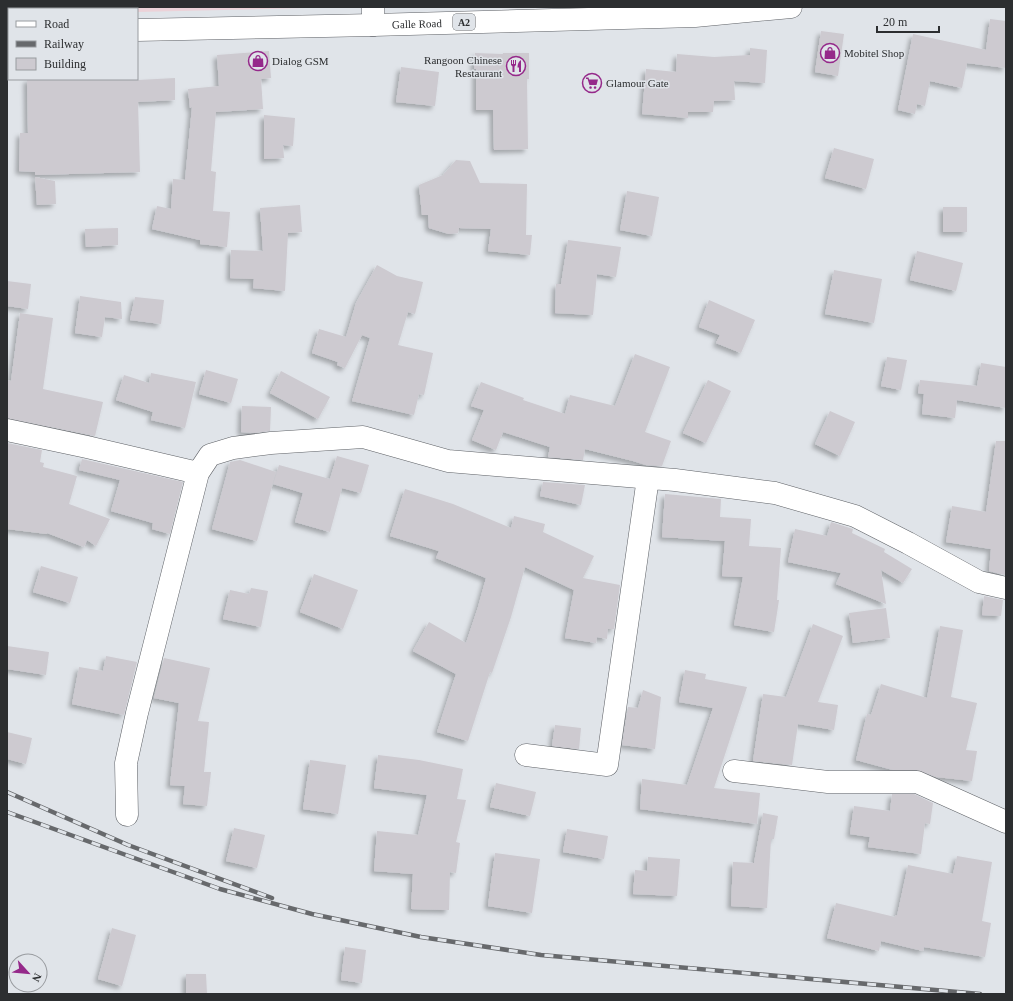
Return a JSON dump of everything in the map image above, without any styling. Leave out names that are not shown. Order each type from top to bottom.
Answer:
[{"type":"main road","name":"Galle Road","points":[[138,30],[373,16],[695,16],[792,7]]},
{"type":"main road","points":[[7,430],[198,472]]},
{"type":"main road","points":[[127,815],[126,763],[137,713],[198,472],[210,455],[233,448],[271,442],[363,437],[448,461],[648,478],[775,493],[854,516],[908,543],[979,582],[1006,588]]},
{"type":"main road","points":[[526,755],[607,765],[648,478]]},
{"type":"main road","points":[[734,771],[828,782],[918,782],[1006,822]]},
{"type":"shaded area","points":[[345,7],[138,12],[138,8],[14,8]]},
{"type":"building","points":[[990,19],[1006,21],[1006,68],[967,63],[962,88],[930,81],[925,106],[917,104],[915,114],[898,110],[913,34],[986,50]]},
{"type":"building","name":"Mobitel Shop","points":[[821,31],[844,34],[838,76],[815,72]]},
{"type":"building","points":[[750,48],[767,50],[765,83],[734,81],[735,100],[714,101],[713,112],[688,112],[688,118],[642,114],[646,69],[676,72],[677,54],[714,57],[750,55]]},
{"type":"building","points":[[269,51],[271,78],[261,79],[263,109],[216,112],[211,171],[216,172],[213,211],[230,212],[227,247],[200,244],[200,240],[152,229],[157,206],[171,209],[173,179],[185,180],[192,107],[190,108],[188,89],[219,86],[217,55]]},
{"type":"building","points":[[475,53],[529,53],[529,79],[527,79],[528,149],[494,150],[493,110],[476,110],[476,69],[474,69]]},
{"type":"building","points":[[401,67],[439,72],[435,106],[396,102]]},
{"type":"building","points":[[175,78],[175,100],[138,102],[140,172],[35,175],[35,172],[19,171],[20,133],[28,133],[27,80],[138,80]]},
{"type":"building","points":[[264,115],[295,118],[293,146],[283,145],[284,158],[264,159]]},
{"type":"building","points":[[834,148],[874,159],[866,189],[825,178]]},
{"type":"building","points":[[456,160],[470,161],[480,183],[527,184],[526,235],[532,235],[530,255],[488,251],[491,229],[459,228],[458,233],[449,234],[429,228],[428,215],[422,215],[419,185],[443,175]]},
{"type":"building","points":[[35,177],[55,181],[56,204],[37,205]]},
{"type":"building","points":[[627,191],[659,197],[652,236],[620,230]]},
{"type":"building","points":[[300,205],[302,232],[288,233],[285,291],[253,288],[254,279],[230,278],[231,250],[263,251],[260,208]]},
{"type":"building","points":[[943,207],[967,207],[967,232],[943,232]]},
{"type":"building","points":[[118,228],[118,245],[86,247],[85,229]]},
{"type":"building","points":[[568,240],[621,247],[616,277],[597,274],[593,315],[555,313],[556,284],[561,284]]},
{"type":"building","points":[[917,251],[963,263],[956,291],[910,280]]},
{"type":"building","points":[[377,265],[397,276],[423,282],[415,314],[408,312],[398,345],[433,353],[424,395],[419,394],[414,415],[352,401],[370,338],[362,335],[345,368],[337,365],[338,362],[312,353],[319,329],[346,337],[356,303]]},
{"type":"building","points":[[834,270],[882,279],[874,323],[825,314]]},
{"type":"building","points":[[7,281],[31,284],[28,309],[7,306]]},
{"type":"building","points":[[80,296],[121,302],[122,319],[105,317],[102,337],[75,333]]},
{"type":"building","points":[[135,297],[164,300],[161,324],[130,320]]},
{"type":"building","points":[[709,300],[755,320],[741,353],[716,343],[720,335],[699,327]]},
{"type":"building","points":[[20,313],[53,318],[43,389],[103,402],[95,436],[7,418],[7,380],[11,381]]},
{"type":"building","points":[[635,354],[670,367],[645,432],[671,441],[662,466],[646,465],[585,449],[583,460],[548,457],[550,447],[503,432],[496,450],[472,440],[484,410],[471,406],[481,382],[524,398],[523,400],[565,414],[570,395],[615,406]]},
{"type":"building","points":[[887,357],[907,360],[901,390],[881,386]]},
{"type":"building","points":[[981,363],[1006,367],[1006,408],[957,400],[955,418],[922,414],[924,394],[918,393],[920,380],[977,386]]},
{"type":"building","points":[[206,370],[238,379],[231,403],[199,394]]},
{"type":"building","points":[[281,371],[330,397],[318,419],[270,393]]},
{"type":"building","points":[[151,373],[196,382],[185,428],[151,420],[153,412],[116,400],[124,375],[149,383]]},
{"type":"building","points":[[708,380],[731,391],[706,443],[683,433]]},
{"type":"building","points":[[242,406],[271,407],[270,431],[254,433],[241,432]]},
{"type":"building","points":[[830,411],[855,422],[840,456],[815,444]]},
{"type":"building","points":[[996,441],[1006,441],[1005,575],[989,571],[991,549],[946,542],[952,506],[986,512]]},
{"type":"building","points":[[7,443],[42,450],[40,462],[44,463],[43,467],[77,476],[69,504],[110,519],[96,546],[87,540],[84,547],[47,533],[7,529]]},
{"type":"building","points":[[337,456],[369,465],[361,493],[342,488],[330,532],[295,522],[303,493],[273,484],[279,465],[330,479]]},
{"type":"building","points":[[82,459],[183,482],[170,534],[152,529],[153,523],[111,511],[120,480],[79,470]]},
{"type":"building","points":[[240,460],[276,472],[257,541],[212,529],[230,462]]},
{"type":"building","points":[[543,482],[585,485],[581,505],[540,496]]},
{"type":"building","points":[[405,489],[453,504],[511,528],[514,516],[545,524],[543,532],[594,556],[583,578],[620,585],[614,629],[608,629],[607,639],[597,637],[596,643],[565,638],[574,590],[525,567],[511,617],[492,673],[490,672],[468,741],[437,732],[456,674],[413,651],[429,622],[466,643],[486,578],[436,558],[439,551],[390,536]]},
{"type":"building","points":[[665,494],[721,499],[720,517],[751,519],[749,546],[781,548],[777,600],[779,600],[774,632],[734,625],[743,577],[722,576],[725,541],[662,537]]},
{"type":"building","points":[[831,522],[853,529],[852,533],[885,549],[884,552],[912,569],[903,583],[881,570],[886,604],[836,584],[841,573],[788,562],[795,529],[827,536]]},
{"type":"building","points":[[41,566],[78,577],[70,603],[33,592]]},
{"type":"building","points":[[314,574],[358,590],[343,629],[300,612]]},
{"type":"building","points":[[251,588],[268,591],[261,627],[223,619],[230,590],[249,594]]},
{"type":"building","points":[[984,596],[1003,600],[1001,616],[982,615]]},
{"type":"building","points":[[886,608],[890,638],[853,643],[849,613]]},
{"type":"building","points":[[813,624],[843,636],[818,702],[838,705],[834,730],[798,724],[792,765],[753,761],[763,694],[786,697]]},
{"type":"building","points":[[940,626],[963,630],[951,697],[977,703],[966,750],[977,751],[972,781],[936,777],[917,770],[893,770],[856,760],[867,714],[871,715],[881,684],[927,698]]},
{"type":"building","points":[[7,646],[49,652],[46,675],[7,669]]},
{"type":"building","points":[[106,656],[137,662],[124,715],[72,704],[79,667],[103,671]]},
{"type":"building","points":[[164,658],[210,668],[198,721],[209,722],[204,772],[211,772],[207,806],[183,804],[185,786],[170,785],[179,703],[154,698]]},
{"type":"building","points":[[685,670],[706,674],[705,679],[747,687],[714,788],[760,793],[757,824],[640,809],[642,779],[687,785],[713,708],[679,702]]},
{"type":"building","points":[[643,690],[661,697],[655,749],[622,745],[628,707],[638,708]]},
{"type":"building","points":[[555,725],[581,728],[579,749],[552,746]]},
{"type":"building","points":[[7,732],[32,738],[26,764],[7,759]]},
{"type":"building","points":[[378,755],[419,760],[463,769],[457,799],[466,800],[456,842],[460,843],[456,873],[450,872],[449,910],[411,909],[413,874],[374,871],[377,831],[418,835],[427,795],[374,788]]},
{"type":"building","points":[[310,760],[346,765],[338,814],[303,809]]},
{"type":"building","points":[[496,783],[536,792],[530,816],[490,807]]},
{"type":"building","points":[[892,794],[914,794],[933,803],[930,824],[925,823],[921,854],[868,847],[870,837],[850,834],[854,806],[890,811]]},
{"type":"building","points":[[763,813],[778,816],[774,839],[771,839],[767,908],[731,906],[733,862],[754,863]]},
{"type":"building","points":[[234,828],[265,835],[257,868],[226,861]]},
{"type":"building","points":[[567,829],[608,836],[604,859],[563,852]]},
{"type":"building","points":[[495,853],[540,859],[532,913],[488,906]]},
{"type":"building","points":[[957,856],[992,862],[982,921],[991,923],[985,957],[924,947],[923,951],[881,941],[879,951],[827,938],[836,903],[895,917],[895,915],[897,916],[908,865],[953,874]]},
{"type":"building","points":[[648,857],[680,859],[677,896],[633,894],[635,870],[647,871]]},
{"type":"building","points":[[112,928],[136,935],[122,986],[98,979]]},
{"type":"building","points":[[345,947],[366,950],[362,983],[341,980]]},
{"type":"building","points":[[186,974],[206,974],[207,994],[186,994]]},
{"type":"railway","points":[[7,792],[128,845],[272,898]]},
{"type":"railway","points":[[7,812],[220,889],[312,914],[421,937],[541,955],[980,994]]},
{"type":"place","name":"Mobitel Shop","points":[[830,53]]},
{"type":"place","name":"Dialog GSM","points":[[258,61]]},
{"type":"place","name":"Rangoon Chinese Restaurant","points":[[516,66]]},
{"type":"place","name":"Glamour Gate","points":[[592,83]]}]
